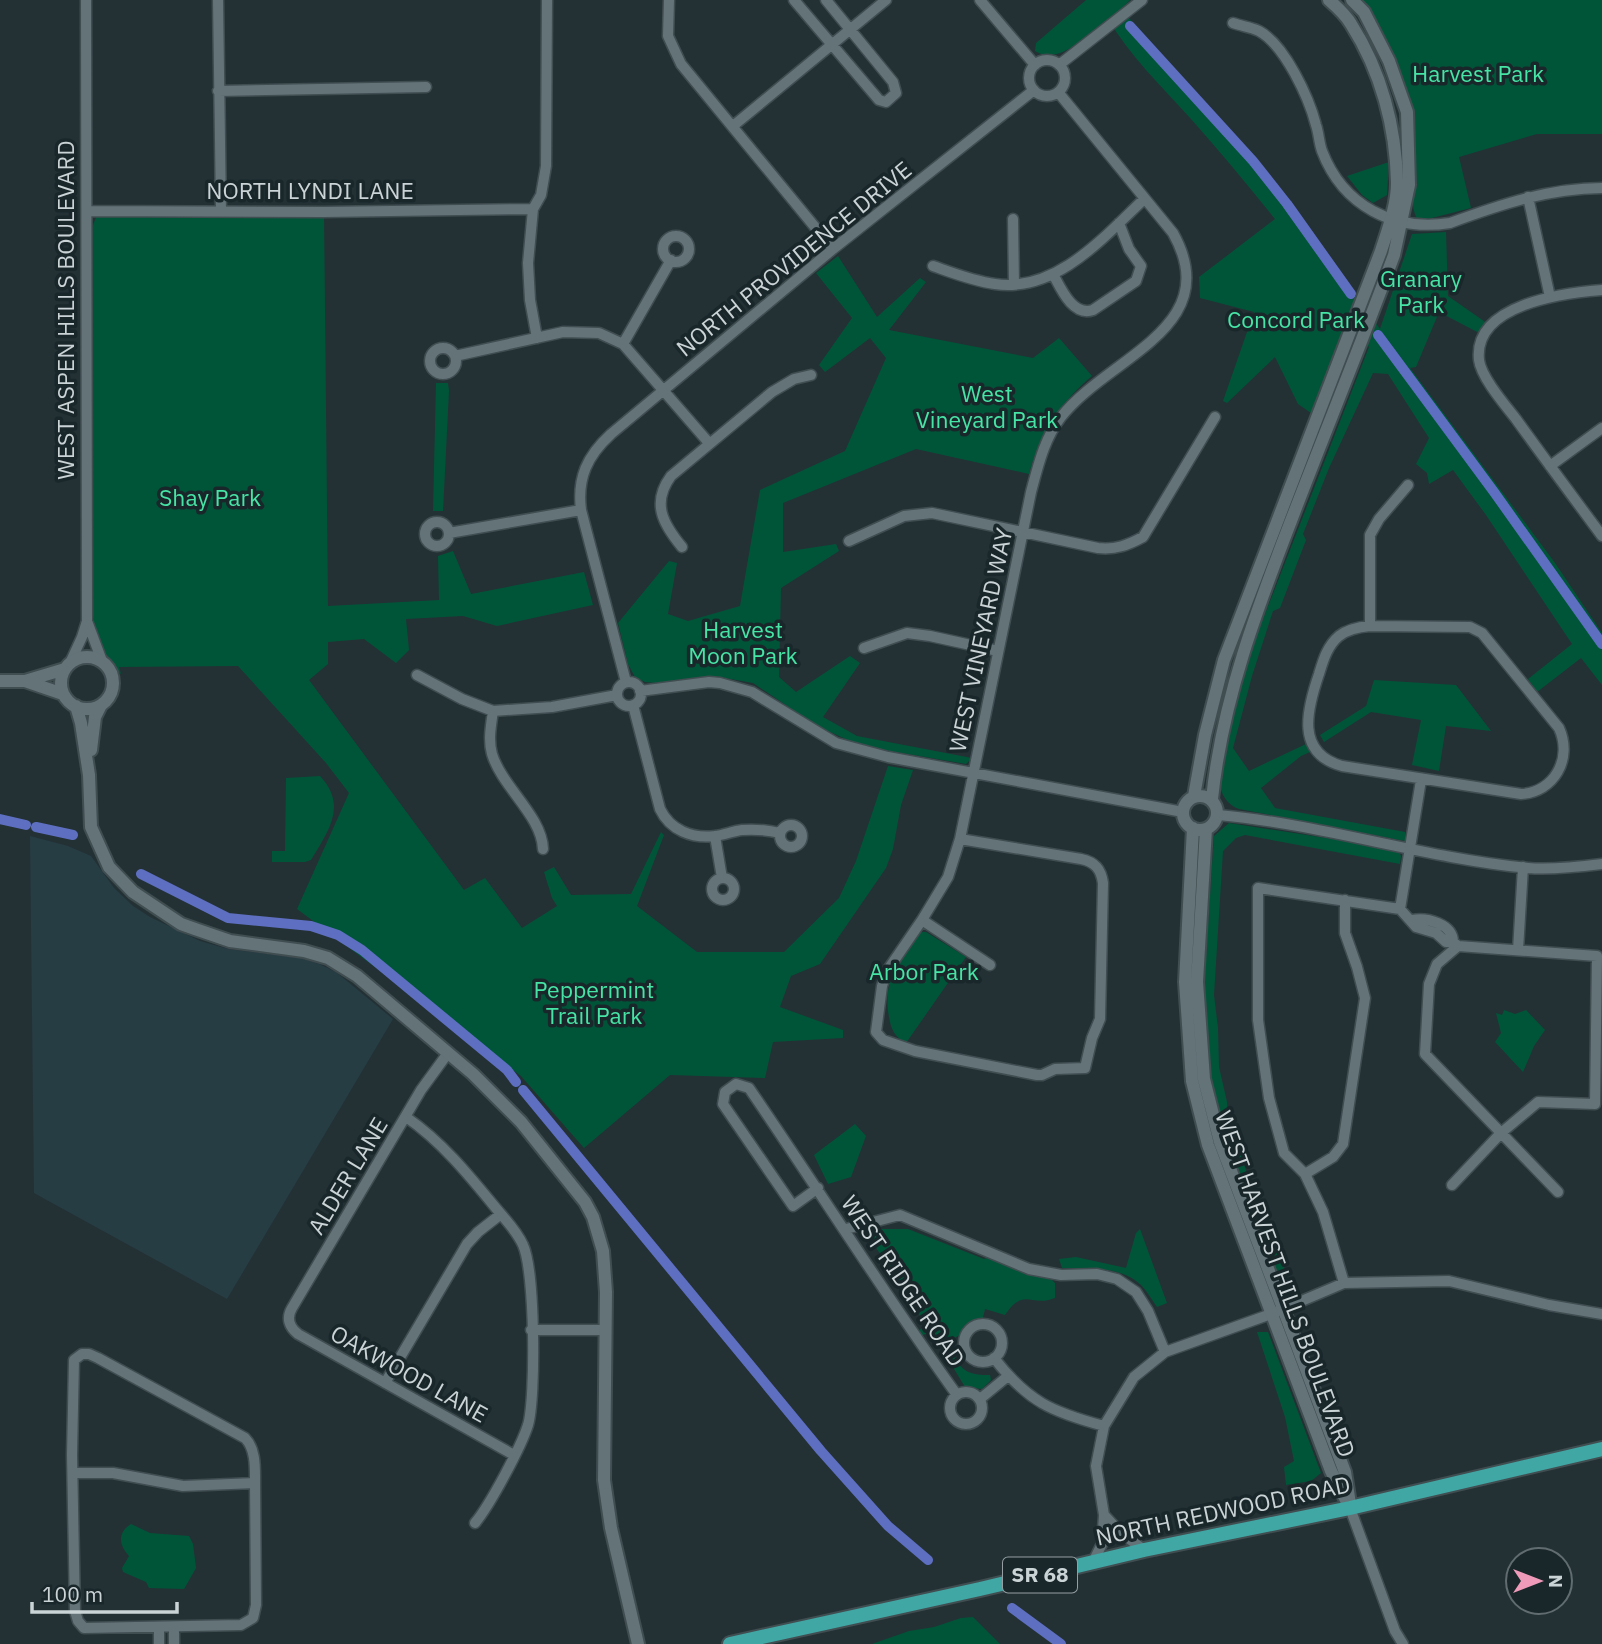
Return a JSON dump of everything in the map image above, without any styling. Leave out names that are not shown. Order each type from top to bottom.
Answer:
[{"type":"main road","name":"NORTH REDWOOD ROAD","points":[[730,1644],[1144,1550],[1350,1508],[1602,1449]]},
{"type":"street","name":"WEST ASPEN HILLS BOULEVARD","points":[[86,0],[87,621]]},
{"type":"street","points":[[218,0],[221,211]]},
{"type":"street","points":[[537,338],[530,300],[528,263],[533,209],[541,195],[547,166],[547,0]]},
{"type":"street","points":[[669,0],[668,36],[681,64],[833,249]]},
{"type":"street","points":[[794,0],[879,100],[886,102],[891,99],[896,93],[893,82],[826,0]]},
{"type":"street","points":[[733,126],[886,0]]},
{"type":"street","points":[[980,0],[1035,65]]},
{"type":"street","points":[[1059,65],[1142,0]]},
{"type":"street","points":[[1212,799],[1220,744],[1236,677],[1259,601],[1394,256],[1397,184],[1390,115],[1374,66],[1350,22],[1329,0]]},
{"type":"street","points":[[1194,796],[1206,796],[1217,806],[1218,815],[1212,826],[1200,829],[1184,818],[1183,812],[1185,805],[1194,796],[1205,735],[1224,660],[1409,185],[1407,112],[1389,61],[1364,12],[1352,0]]},
{"type":"street","points":[[1233,23],[1260,32],[1278,49],[1307,100],[1322,151],[1339,180],[1361,205],[1377,215],[1423,226],[1450,223],[1528,197],[1571,189],[1602,188]]},
{"type":"street","points":[[1049,60],[1059,65],[1064,78],[1058,92],[1048,96],[1034,90],[1029,80],[1035,65],[1049,60]]},
{"type":"street","points":[[218,91],[426,87]]},
{"type":"street","name":"NORTH PROVIDENCE DRIVE","points":[[581,510],[581,482],[586,464],[601,443],[833,249],[1034,90]]},
{"type":"street","points":[[933,266],[993,284],[1014,284],[1052,274],[1066,267],[1144,199],[1058,92]]},
{"type":"street","points":[[1528,197],[1550,297]]},
{"type":"street","name":"WEST VINEYARD WAY","points":[[960,839],[1086,860],[1100,870],[1103,883],[1100,1019],[1091,1038],[1085,1068],[1055,1069],[1037,1075],[915,1051],[883,1040],[876,1032],[882,986],[887,971],[948,877],[960,839],[1022,533],[1040,458],[1060,418],[1091,386],[1162,331],[1174,319],[1186,294],[1187,266],[1184,255],[1173,233],[1144,199]]},
{"type":"street","name":"NORTH LYNDI LANE","points":[[87,211],[533,209]]},
{"type":"street","points":[[1013,219],[1014,284]]},
{"type":"street","points":[[1052,274],[1068,300],[1075,308],[1085,312],[1093,310],[1136,281],[1141,267],[1129,248],[1119,223]]},
{"type":"street","points":[[623,344],[671,260]]},
{"type":"street","points":[[1602,290],[1566,292],[1520,308],[1496,321],[1481,341],[1479,360],[1482,369],[1602,536]]},
{"type":"street","points":[[455,356],[563,332],[599,333],[623,344],[709,443]]},
{"type":"street","points":[[682,548],[663,520],[660,508],[663,487],[680,466],[783,384],[811,375]]},
{"type":"street","points":[[849,541],[904,516],[932,513],[1113,549],[1143,537],[1215,417]]},
{"type":"street","points":[[1550,466],[1602,428]]},
{"type":"street","points":[[1370,626],[1370,535],[1379,519],[1408,485]]},
{"type":"street","points":[[449,533],[581,510],[626,682]]},
{"type":"street","points":[[87,621],[102,661],[113,681],[110,695],[101,705],[92,729],[89,775]]},
{"type":"street","points":[[63,694],[61,685],[67,666],[87,621]]},
{"type":"street","points":[[1370,626],[1470,627],[1487,637],[1559,729],[1563,741],[1562,761],[1558,772],[1548,784],[1533,792],[1521,794],[1421,780],[1337,764],[1320,754],[1310,741],[1308,713],[1325,657],[1341,634],[1370,626]]},
{"type":"street","points":[[864,648],[908,634],[930,636],[998,651]]},
{"type":"street","points":[[25,681],[86,657],[102,661]]},
{"type":"street","points":[[417,675],[462,699],[494,710],[552,706],[617,695]]},
{"type":"street","points":[[0,681],[25,681],[63,694],[76,706],[82,725],[89,775],[91,827],[109,867],[133,892],[181,924],[230,941],[304,951],[328,958],[357,976],[473,1074],[520,1122],[585,1202],[593,1217],[603,1251],[606,1329],[604,1480],[611,1528],[638,1644]]},
{"type":"street","points":[[626,682],[634,683],[640,691],[638,701],[633,705],[622,704],[617,695],[620,685],[626,682]]},
{"type":"street","points":[[640,691],[720,683],[752,692],[836,743],[888,757],[1183,812]]},
{"type":"street","points":[[76,706],[93,708],[101,705]]},
{"type":"street","points":[[633,705],[663,816],[668,822],[693,836],[715,836],[739,830],[765,830],[780,834]]},
{"type":"street","points":[[494,710],[490,736],[492,754],[505,781],[537,825],[543,838],[543,849]]},
{"type":"street","points":[[1400,909],[1421,780]]},
{"type":"street","points":[[1218,815],[1248,818],[1408,850],[1523,867],[1565,868],[1602,864]]},
{"type":"street","name":"WEST HARVEST HILLS BOULEVARD","points":[[1200,829],[1185,982],[1192,1081],[1208,1145],[1345,1472],[1350,1508]]},
{"type":"street","points":[[715,836],[722,878]]},
{"type":"street","points":[[1518,950],[1523,867]]},
{"type":"street","points":[[1344,1283],[1323,1212],[1305,1174],[1284,1153],[1269,1098],[1258,1020],[1258,888],[1400,909],[1416,927],[1436,933],[1446,942],[1597,956],[1595,1104],[1538,1102],[1501,1133],[1452,1185]]},
{"type":"street","points":[[1305,1174],[1333,1157],[1343,1144],[1362,1030],[1365,998],[1345,933],[1345,900]]},
{"type":"street","points":[[922,920],[990,965]]},
{"type":"street","points":[[1456,944],[1437,964],[1429,984],[1425,1054],[1558,1192]]},
{"type":"street","name":"ALDER LANE","points":[[289,1323],[292,1308],[430,1077],[448,1053]]},
{"type":"street","name":"WEST RIDGE ROAD","points":[[818,1188],[793,1206],[723,1104],[725,1092],[736,1084],[749,1088],[818,1188],[957,1395]]},
{"type":"street","points":[[406,1117],[457,1161],[519,1236],[531,1276],[531,1411],[514,1455],[475,1523]]},
{"type":"street","points":[[385,1383],[467,1244],[500,1214]]},
{"type":"street","points":[[846,1230],[900,1215],[1029,1269],[1060,1275],[1097,1274],[1117,1279],[1136,1292],[1148,1311],[1165,1352]]},
{"type":"street","points":[[1093,1562],[1102,1544],[1104,1515],[1096,1466],[1104,1426],[1134,1377],[1165,1352],[1344,1283],[1449,1281],[1549,1306],[1602,1314]]},
{"type":"street","name":"OAKWOOD LANE","points":[[289,1323],[298,1334],[514,1455]]},
{"type":"street","points":[[531,1330],[606,1329]]},
{"type":"street","points":[[82,1354],[98,1358],[245,1438],[251,1444],[256,1483],[254,1618],[241,1625],[85,1628],[78,1621],[75,1611],[73,1473],[74,1360],[82,1354]]},
{"type":"street","name":"WEST RIDGE ROAD","points":[[994,1358],[1008,1376],[1048,1409],[1104,1426]]},
{"type":"street","name":"WEST RIDGE ROAD","points":[[979,1399],[1008,1376]]},
{"type":"street","name":"WEST RIDGE ROAD","points":[[969,1392],[979,1399],[982,1405],[980,1417],[970,1424],[958,1422],[950,1406],[957,1395],[969,1392]]},
{"type":"street","points":[[73,1473],[113,1473],[183,1486],[256,1483]]},
{"type":"street","points":[[1350,1508],[1395,1631],[1403,1644]]},
{"type":"street","points":[[1104,1515],[1113,1526],[1144,1550]]},
{"type":"street","points":[[159,1627],[159,1644]]},
{"type":"street","points":[[174,1627],[174,1644]]},
{"type":"shaded area","points":[[30,836],[68,846],[91,856],[114,888],[150,917],[200,941],[228,949],[301,958],[319,964],[336,972],[393,1019],[227,1299],[34,1193]]},
{"type":"green space","points":[[1086,0],[1130,0],[1121,9],[1254,158],[1293,207],[1380,329],[1412,234],[1446,232],[1448,296],[1488,324],[1481,334],[1439,312],[1416,367],[1410,368],[1555,563],[1602,633],[1602,685],[1581,658],[1537,692],[1528,679],[1572,644],[1453,470],[1429,484],[1427,473],[1416,464],[1429,438],[1388,374],[1373,373],[1329,468],[1303,534],[1306,540],[1280,608],[1273,611],[1233,748],[1249,771],[1306,744],[1310,752],[1301,756],[1261,788],[1275,808],[1405,832],[1405,841],[1239,809],[1222,793],[1222,769],[1237,699],[1258,632],[1369,347],[1348,320],[1311,413],[1298,404],[1275,357],[1227,403],[1223,401],[1254,312],[1200,298],[1199,277],[1275,219],[1136,58],[1108,19],[1064,51],[1045,55],[1035,51],[1036,43]]},
{"type":"green space","name":"Harvest Park","points":[[1359,0],[1602,0],[1602,134],[1537,134],[1459,157],[1471,208],[1428,219],[1417,219],[1412,198],[1413,139],[1406,96],[1383,36]]},
{"type":"green space","points":[[1389,162],[1387,195],[1373,203],[1362,195],[1347,176]]},
{"type":"green space","points":[[99,210],[324,212],[328,606],[439,600],[438,556],[453,551],[471,594],[584,572],[593,605],[497,626],[463,616],[406,619],[409,650],[396,663],[364,639],[328,642],[328,664],[309,680],[464,890],[485,878],[522,928],[557,906],[544,872],[554,867],[571,895],[631,894],[661,832],[664,835],[637,906],[697,952],[784,952],[839,898],[856,861],[888,766],[913,770],[901,805],[893,849],[886,868],[820,964],[791,976],[780,1007],[843,1030],[843,1038],[773,1042],[765,1078],[670,1075],[584,1148],[521,1076],[297,909],[349,793],[326,763],[238,666],[119,667],[121,674],[102,648],[97,635],[92,606],[91,230]]},
{"type":"green space","points":[[838,256],[877,317],[920,278],[926,282],[889,330],[1033,358],[1059,338],[1092,376],[1070,397],[1045,432],[1029,474],[916,449],[783,503],[783,552],[836,544],[839,551],[781,588],[779,677],[796,692],[850,656],[860,663],[823,717],[857,736],[972,758],[966,764],[861,746],[817,726],[753,683],[714,676],[645,682],[635,677],[628,664],[618,623],[669,561],[677,563],[668,614],[688,621],[740,606],[760,490],[845,451],[886,358],[870,338],[825,372],[819,365],[852,318],[816,273]]},
{"type":"green space","points":[[436,383],[448,383],[449,391],[443,511],[433,511]]},
{"type":"green space","points":[[1374,680],[1456,685],[1491,731],[1446,726],[1439,771],[1412,765],[1421,720],[1371,712],[1324,742],[1320,735],[1366,706]]},
{"type":"green space","points":[[320,776],[333,798],[334,808],[324,839],[311,860],[272,862],[272,851],[285,851],[286,778]]},
{"type":"green space","points":[[1229,823],[1397,849],[1401,856],[1400,864],[1245,835],[1236,838],[1223,851],[1214,995],[1219,1067],[1228,1120],[1262,1215],[1276,1241],[1282,1260],[1290,1289],[1283,1293],[1222,1131],[1209,1078],[1203,1000],[1214,836]]},
{"type":"green space","name":"Arbor Park","points":[[920,932],[926,932],[966,957],[906,1043],[896,1036],[891,1026],[888,992],[894,972]]},
{"type":"green space","points":[[1504,1010],[1515,1014],[1526,1010],[1545,1030],[1534,1046],[1523,1072],[1495,1042],[1501,1033],[1496,1013],[1502,1015]]},
{"type":"green space","points":[[855,1124],[866,1136],[851,1177],[828,1184],[814,1155]]},
{"type":"green space","points":[[880,1229],[908,1229],[1055,1283],[1055,1298],[1023,1300],[1012,1306],[1005,1315],[985,1309],[982,1322],[951,1340],[955,1357],[962,1368],[973,1374],[990,1375],[991,1380],[982,1389],[965,1387],[931,1331],[921,1336],[918,1332],[925,1324],[868,1235]]},
{"type":"green space","points":[[1140,1229],[1167,1303],[1157,1307],[1141,1285],[1124,1274],[1104,1269],[1062,1268],[1059,1259],[1076,1257],[1126,1268],[1136,1233]]},
{"type":"green space","points":[[1257,1332],[1268,1332],[1321,1473],[1311,1481],[1286,1485],[1284,1467],[1294,1461],[1285,1417]]},
{"type":"green space","points":[[131,1524],[150,1533],[189,1536],[193,1544],[196,1568],[184,1589],[149,1588],[146,1582],[123,1572],[122,1568],[129,1556],[121,1539],[123,1531]]},
{"type":"green space","points":[[973,1617],[1000,1644],[872,1644],[909,1631]]},
{"type":"waterway","points":[[1130,26],[1253,161],[1351,294]]},
{"type":"waterway","points":[[1378,335],[1602,644]]},
{"type":"waterway","points":[[0,819],[26,825]]},
{"type":"waterway","points":[[36,827],[73,835]]},
{"type":"waterway","points":[[141,874],[228,918],[311,926],[338,935],[362,950],[507,1070],[516,1082]]},
{"type":"waterway","points":[[523,1090],[821,1451],[888,1526],[928,1560]]},
{"type":"waterway","points":[[1012,1608],[1061,1644]]},
{"type":"park label","name":"Granary Park","points":[[1421,292]]},
{"type":"park label","name":"Concord Park","points":[[1296,320]]},
{"type":"park label","name":"West Vineyard Park","points":[[987,407]]},
{"type":"park label","name":"Shay Park","points":[[210,498]]},
{"type":"park label","name":"Harvest Moon Park","points":[[743,643]]},
{"type":"park label","name":"Peppermint Trail Park","points":[[594,1003]]}]
